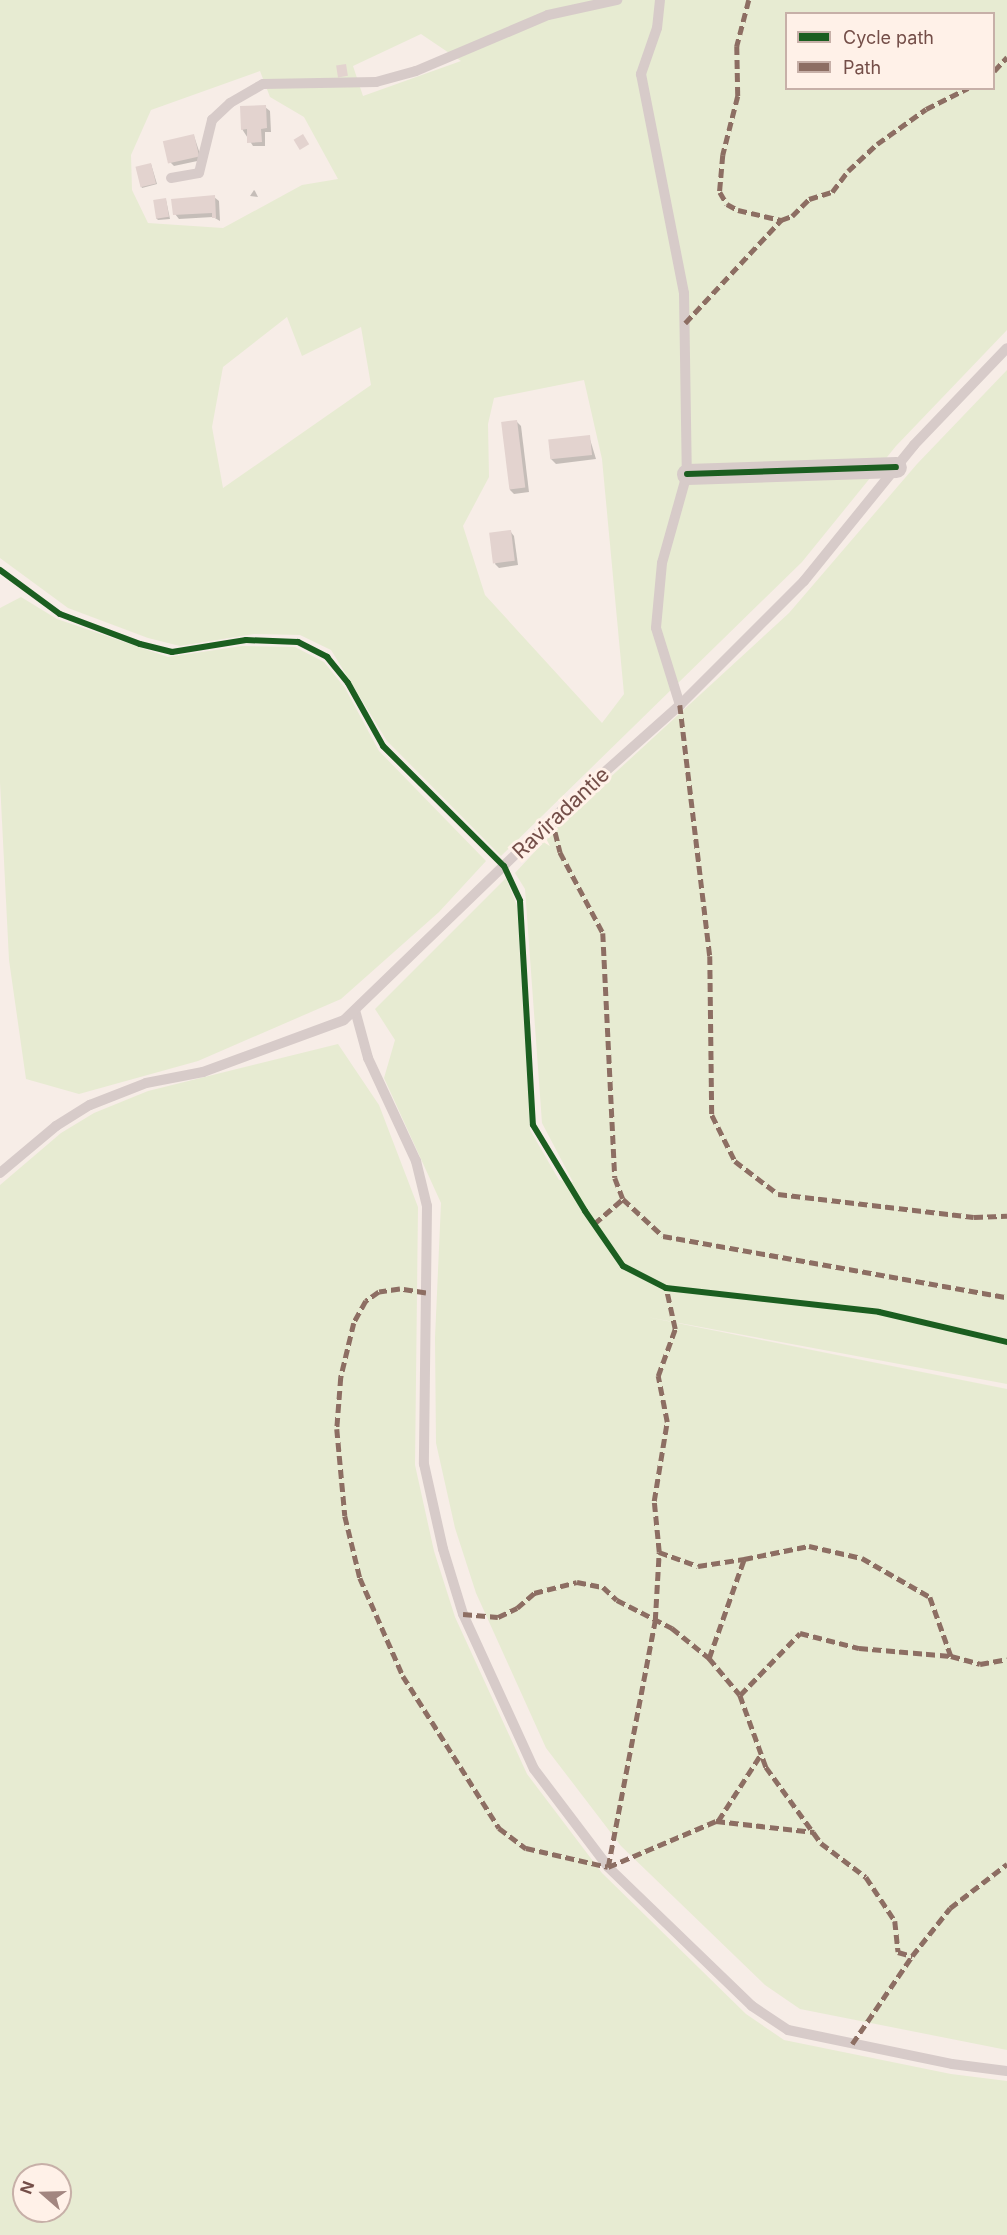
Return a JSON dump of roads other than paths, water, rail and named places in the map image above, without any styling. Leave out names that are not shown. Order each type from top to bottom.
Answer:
[{"type":"street","points":[[687,474],[896,467]]},
{"type":"lane","points":[[171,178],[199,173],[212,120],[230,103],[262,84],[376,82],[427,67],[548,15],[617,0]]},
{"type":"lane","points":[[660,0],[657,28],[641,75],[684,293],[687,474],[662,563],[656,628],[680,705]]},
{"type":"lane","name":"Raviradantie","points":[[0,1173],[56,1126],[90,1105],[146,1083],[203,1072],[344,1020],[552,819],[680,705],[804,582],[896,467],[1007,348]]},
{"type":"lane","points":[[354,1010],[368,1058],[416,1161],[427,1206],[424,1464],[443,1549],[463,1614],[534,1769],[609,1867],[752,2007],[788,2030],[952,2064],[1007,2071]]}]
